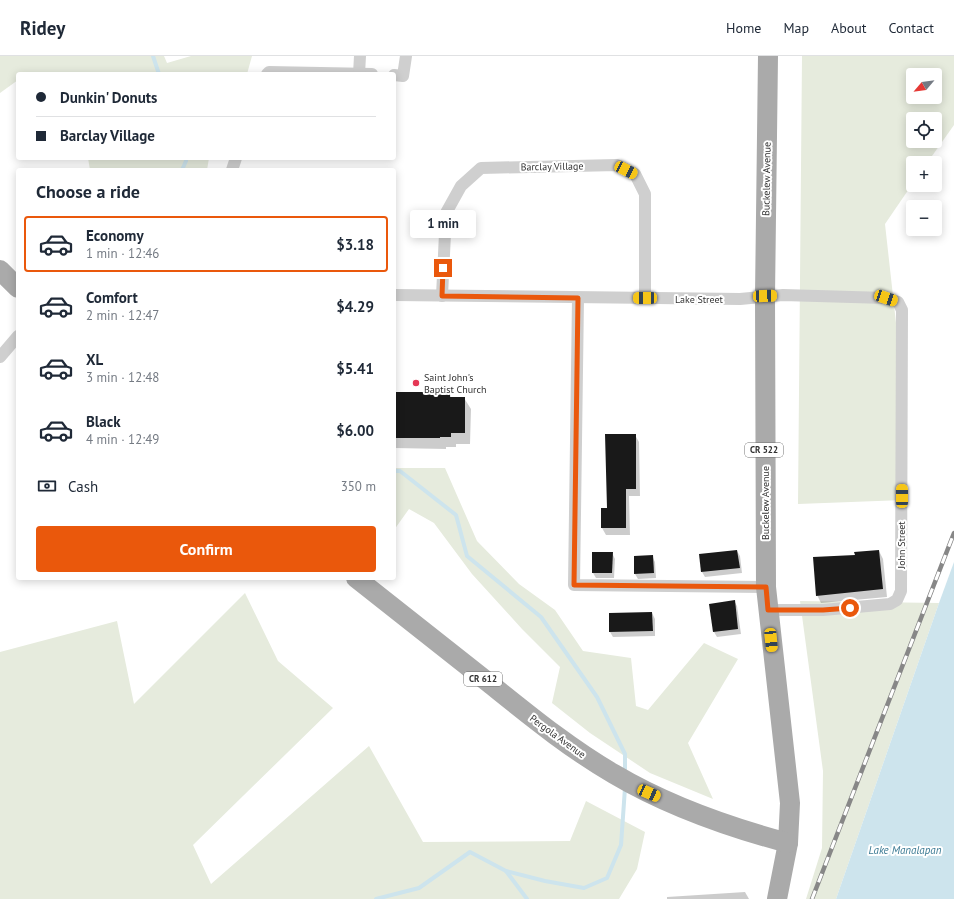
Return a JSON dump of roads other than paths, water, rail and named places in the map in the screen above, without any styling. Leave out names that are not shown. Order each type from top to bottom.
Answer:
[{"type":"main road","name":"Buckelew Avenue","points":[[768,56],[765,296],[766,587],[788,765],[790,803],[788,843],[777,899]]},
{"type":"main road","points":[[0,270],[16,286]]},
{"type":"main road","name":"Pergola Avenue","points":[[359,580],[541,725],[614,774],[649,793],[737,829],[788,843]]},
{"type":"street","points":[[359,72],[360,56]]},
{"type":"street","points":[[396,75],[403,76],[406,56]]},
{"type":"street","name":"Barclay Village","points":[[442,296],[446,213],[461,186],[481,168],[617,165],[635,174],[645,194],[645,298]]},
{"type":"street","name":"Lake Street","points":[[396,295],[740,299],[765,296],[886,298],[898,302],[902,310]]},
{"type":"street","points":[[578,298],[574,585],[766,587]]},
{"type":"street","name":"John Street","points":[[768,610],[823,610],[890,604],[897,600],[901,591],[902,310]]},
{"type":"street","points":[[0,357],[16,338]]},
{"type":"water","name":"Lake Manalapan","points":[[954,562],[954,899],[836,899],[939,603]]},
{"type":"waterway","points":[[153,56],[158,72]]},
{"type":"waterway","points":[[183,168],[186,160]]},
{"type":"waterway","points":[[396,471],[400,471],[456,515],[467,556],[541,617],[597,697],[625,754],[625,773]]},
{"type":"waterway","points":[[506,871],[545,881],[584,888],[607,878],[621,845],[625,788]]},
{"type":"waterway","points":[[376,899],[419,888],[470,852],[506,871],[527,899]]},
{"type":"railway","points":[[812,899],[954,533]]},
{"type":"place","name":"Saint John's Baptist Church","points":[[416,383]]}]
